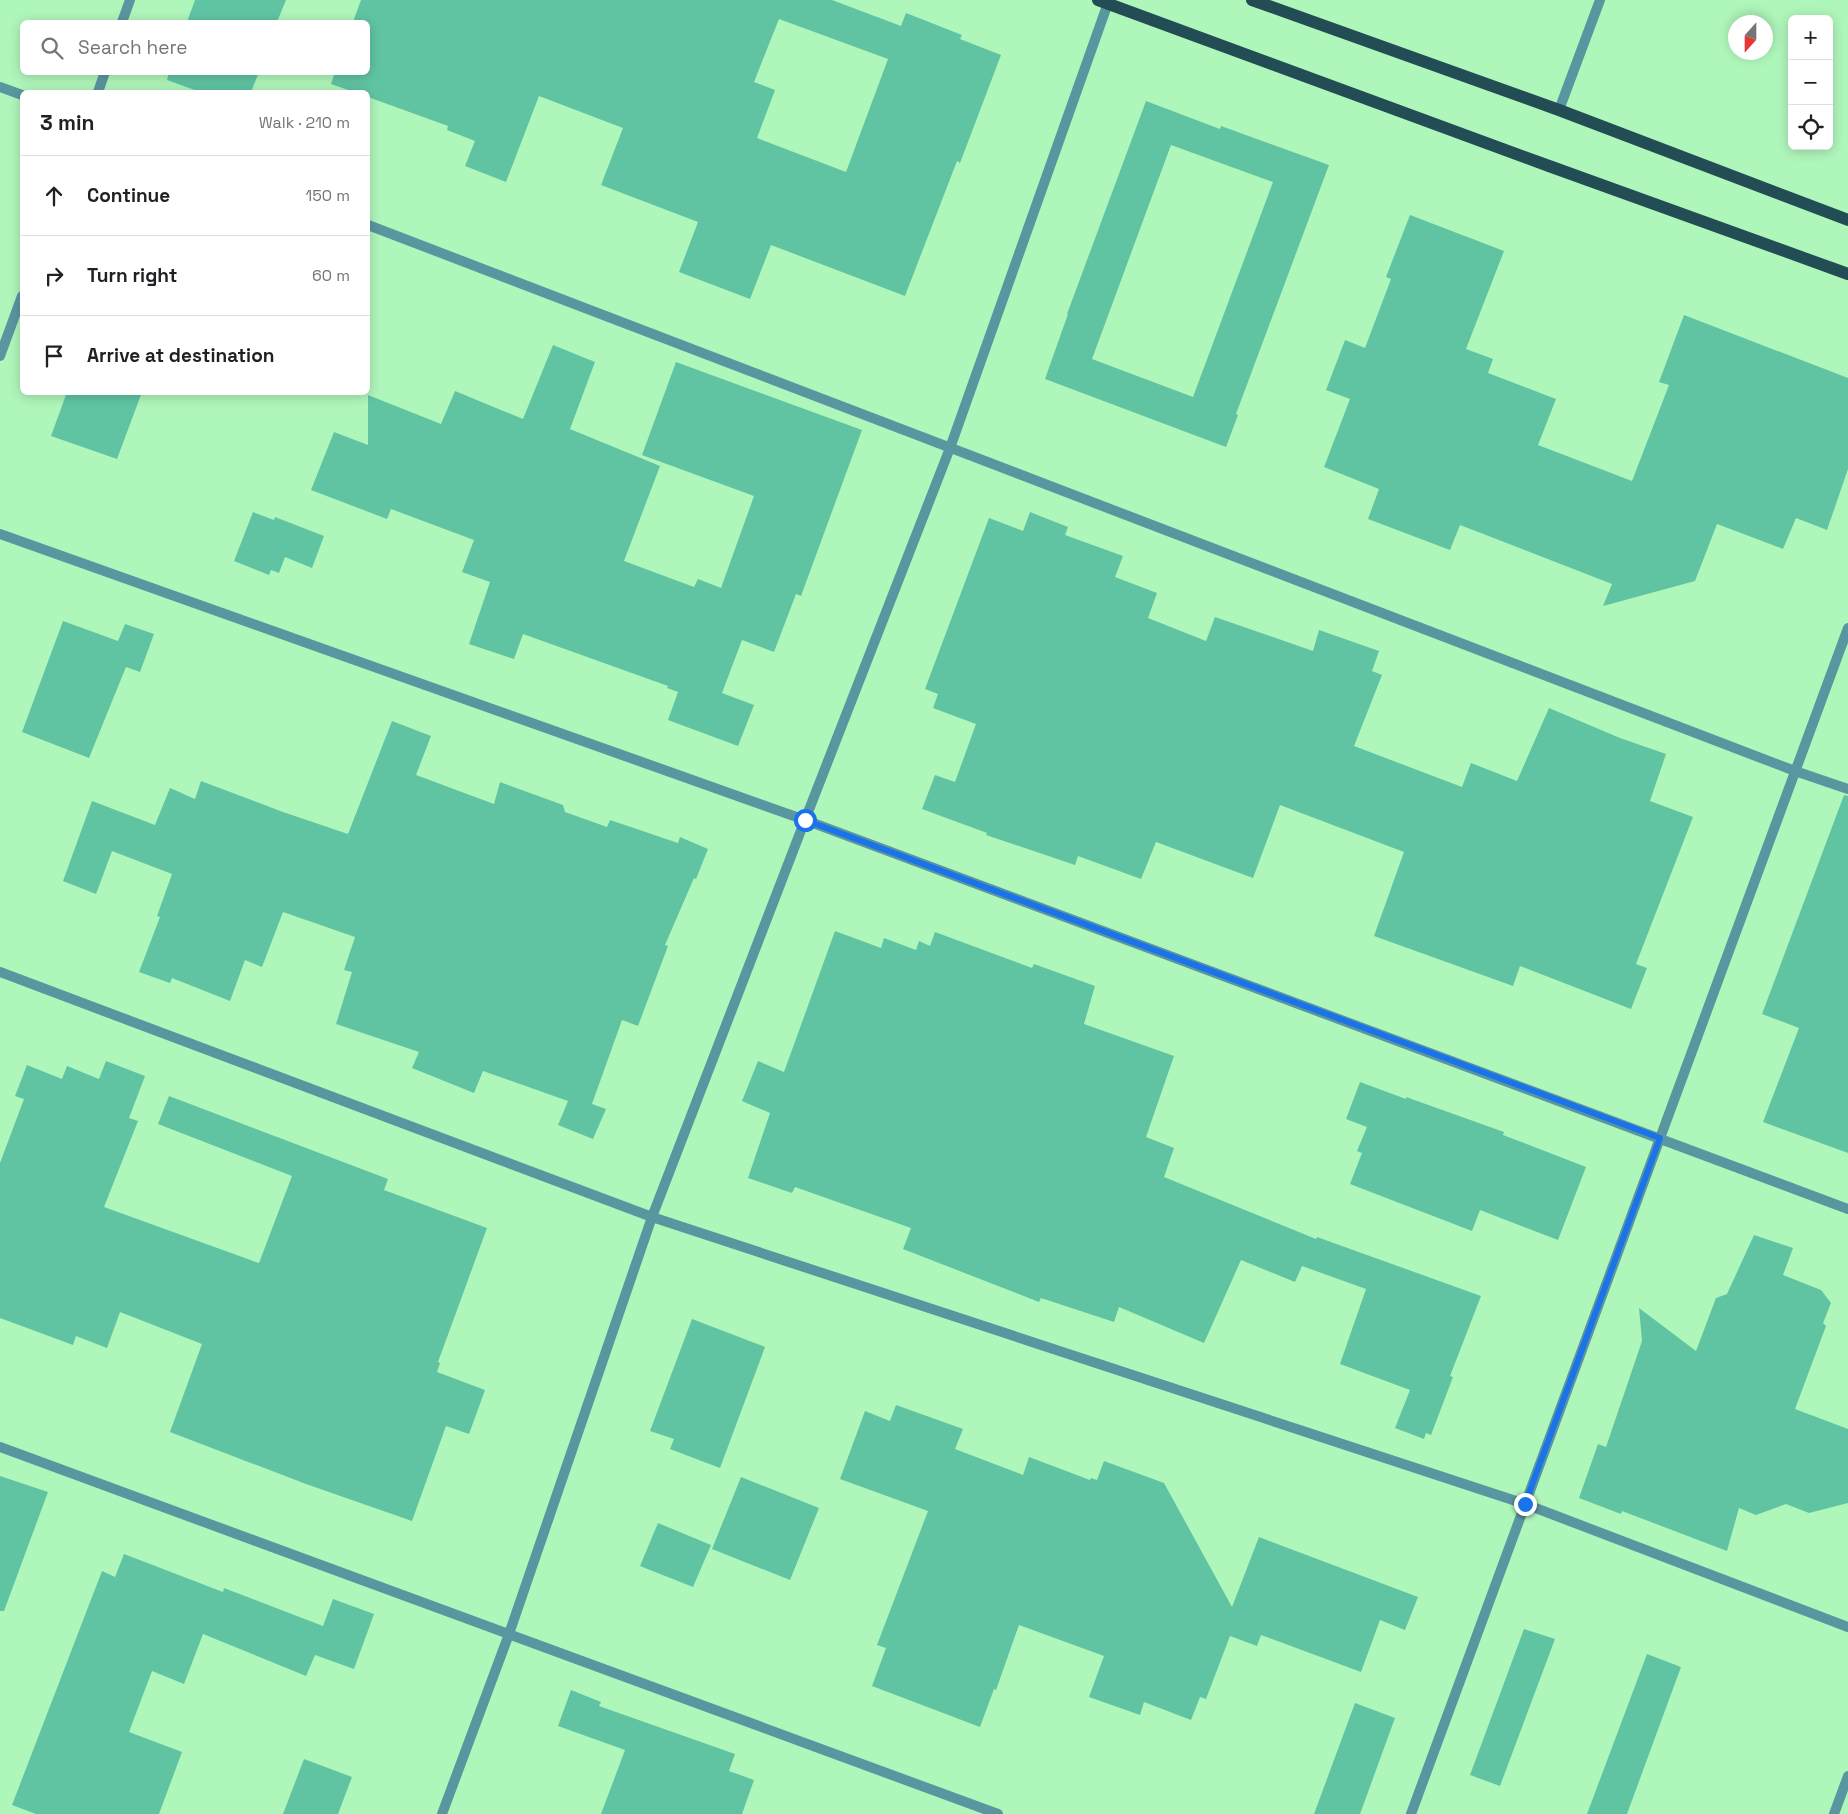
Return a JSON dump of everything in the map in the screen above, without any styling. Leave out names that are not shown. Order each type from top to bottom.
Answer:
[{"type":"main road","points":[[1252,0],[1559,110],[1848,220]]},
{"type":"main road","points":[[1103,2],[1848,274]]},
{"type":"street","points":[[123,20],[130,0]]},
{"type":"street","points":[[1559,110],[1600,0]]},
{"type":"street","points":[[442,1814],[509,1634],[652,1217],[950,448],[1103,2]]},
{"type":"street","points":[[99,90],[104,75]]},
{"type":"street","points":[[0,87],[20,94]]},
{"type":"street","points":[[370,226],[1795,771],[1848,789]]},
{"type":"street","points":[[0,356],[20,301]]},
{"type":"street","points":[[0,534],[805,820],[1848,1209]]},
{"type":"street","points":[[1411,1814],[1848,628]]},
{"type":"street","points":[[0,972],[652,1217],[1525,1504],[1848,1627]]},
{"type":"street","points":[[0,1447],[998,1814]]},
{"type":"street","points":[[1834,1814],[1848,1776]]},
{"type":"building","points":[[195,0],[286,0],[278,20],[188,20]]},
{"type":"building","points":[[361,0],[832,0],[901,26],[906,13],[962,35],[960,39],[1001,55],[960,163],[957,161],[905,296],[771,245],[750,299],[679,272],[698,222],[601,185],[623,128],[539,96],[506,182],[465,166],[475,141],[447,130],[448,126],[370,98],[370,90],[348,90],[331,84],[334,75],[370,75],[370,20],[354,20]],"holes":[[[779,19],[888,59],[846,172],[757,138],[775,90],[754,82]]]},
{"type":"building","points":[[168,75],[258,75],[252,90],[194,90],[167,80]]},
{"type":"building","points":[[1146,101],[1220,129],[1221,126],[1329,165],[1236,414],[1238,415],[1226,447],[1045,379],[1067,314]],"holes":[[[1171,145],[1273,182],[1193,397],[1092,359]]]},
{"type":"building","points":[[1410,215],[1504,251],[1466,349],[1493,359],[1488,373],[1556,399],[1538,445],[1632,481],[1669,385],[1659,382],[1684,315],[1848,378],[1848,469],[1827,530],[1796,518],[1783,549],[1717,524],[1695,581],[1603,606],[1612,584],[1460,525],[1450,550],[1368,519],[1379,489],[1324,467],[1350,399],[1326,390],[1345,340],[1365,348],[1391,279],[1386,277]]},
{"type":"building","points":[[553,345],[595,362],[570,429],[660,466],[624,561],[694,587],[698,579],[721,588],[754,496],[642,455],[676,362],[862,430],[801,596],[796,594],[774,652],[742,640],[722,693],[754,705],[738,746],[668,720],[678,692],[667,688],[668,686],[523,634],[514,659],[469,644],[490,582],[462,572],[474,540],[391,509],[387,519],[311,490],[334,432],[368,445],[368,395],[441,424],[455,391],[523,419]]},
{"type":"building","points":[[66,395],[141,395],[117,459],[51,436]]},
{"type":"building","points":[[253,512],[274,520],[275,517],[324,536],[312,568],[285,557],[279,573],[271,570],[269,575],[234,561]]},
{"type":"building","points":[[1030,512],[1068,527],[1065,535],[1123,556],[1115,577],[1157,593],[1148,618],[1206,641],[1215,617],[1313,651],[1319,630],[1379,651],[1372,671],[1382,675],[1354,746],[1462,787],[1471,763],[1517,781],[1549,708],[1620,738],[1666,754],[1650,801],[1693,817],[1636,964],[1647,968],[1631,1009],[1520,966],[1513,986],[1374,936],[1404,852],[1280,805],[1253,878],[1156,842],[1141,879],[1078,856],[1075,865],[986,835],[987,833],[922,809],[935,775],[955,782],[976,724],[933,708],[938,694],[925,689],[989,518],[1023,531]]},
{"type":"building","points":[[63,621],[118,641],[125,624],[154,634],[140,672],[126,667],[89,758],[22,732]]},
{"type":"building","points":[[392,721],[431,736],[416,775],[494,804],[500,782],[563,805],[565,812],[607,827],[610,820],[678,843],[680,837],[708,849],[665,945],[668,946],[638,1026],[622,1020],[592,1104],[606,1109],[593,1139],[558,1125],[568,1101],[483,1071],[474,1093],[412,1068],[419,1052],[336,1024],[352,972],[344,970],[355,937],[283,912],[262,967],[245,960],[230,1001],[172,978],[170,983],[139,972],[160,917],[157,916],[172,874],[112,851],[96,894],[63,881],[92,801],[155,825],[170,788],[195,799],[201,781],[348,834]]},
{"type":"building","points":[[1844,795],[1848,796],[1848,1153],[1763,1122],[1799,1028],[1762,1014]]},
{"type":"building","points":[[835,931],[881,948],[884,938],[916,950],[919,941],[930,946],[935,932],[1032,968],[1034,964],[1095,986],[1084,1024],[1174,1056],[1146,1137],[1174,1148],[1164,1177],[1316,1239],[1317,1237],[1481,1296],[1450,1376],[1453,1377],[1431,1435],[1426,1433],[1424,1439],[1395,1428],[1410,1390],[1340,1364],[1366,1289],[1302,1266],[1295,1282],[1241,1260],[1204,1343],[1119,1307],[1114,1322],[1041,1298],[1039,1302],[903,1249],[911,1228],[795,1187],[792,1193],[748,1178],[770,1113],[742,1101],[758,1061],[784,1072]]},
{"type":"building","points":[[106,1061],[145,1076],[129,1118],[138,1121],[104,1207],[259,1263],[292,1176],[158,1124],[169,1096],[388,1179],[384,1190],[487,1228],[438,1362],[440,1363],[437,1372],[485,1390],[469,1434],[446,1426],[412,1521],[306,1484],[170,1432],[202,1344],[120,1312],[107,1348],[76,1336],[73,1345],[0,1318],[0,1163],[24,1099],[15,1096],[27,1065],[62,1079],[67,1066],[99,1079]]},
{"type":"building","points":[[1360,1082],[1504,1132],[1503,1135],[1586,1167],[1558,1240],[1480,1210],[1472,1231],[1350,1184],[1362,1153],[1357,1151],[1367,1127],[1346,1119]]},
{"type":"building","points":[[1754,1235],[1793,1248],[1783,1275],[1821,1290],[1831,1303],[1823,1323],[1826,1326],[1795,1409],[1848,1429],[1848,1503],[1809,1513],[1786,1504],[1756,1515],[1739,1508],[1727,1551],[1622,1511],[1621,1514],[1579,1498],[1598,1444],[1606,1447],[1642,1341],[1639,1308],[1696,1351],[1716,1298],[1727,1294]]},
{"type":"building","points":[[692,1319],[765,1347],[720,1468],[670,1449],[674,1439],[650,1431]]},
{"type":"building","points":[[896,1405],[963,1429],[955,1449],[1023,1475],[1029,1457],[1090,1480],[1091,1478],[1097,1480],[1104,1461],[1164,1483],[1232,1607],[1259,1537],[1418,1597],[1405,1630],[1380,1620],[1361,1672],[1261,1635],[1257,1646],[1230,1636],[1206,1699],[1200,1697],[1191,1720],[1144,1702],[1140,1715],[1089,1697],[1104,1656],[1019,1625],[996,1690],[994,1689],[980,1727],[872,1686],[886,1648],[877,1645],[928,1511],[840,1479],[865,1411],[890,1421]]},
{"type":"building","points":[[0,1476],[48,1492],[4,1611],[0,1611]]},
{"type":"building","points":[[741,1477],[819,1508],[790,1580],[712,1549]]},
{"type":"building","points":[[658,1523],[711,1545],[693,1587],[640,1566]]},
{"type":"building","points":[[124,1554],[223,1592],[224,1588],[323,1626],[333,1599],[374,1614],[354,1669],[315,1655],[306,1676],[203,1634],[184,1684],[152,1671],[129,1732],[182,1752],[159,1814],[36,1814],[12,1805],[102,1571],[115,1577]]},
{"type":"building","points":[[1524,1629],[1555,1639],[1500,1786],[1470,1775]]},
{"type":"building","points":[[1647,1654],[1681,1667],[1627,1814],[1587,1814]]},
{"type":"building","points":[[571,1690],[601,1702],[599,1706],[735,1754],[729,1771],[754,1780],[742,1814],[601,1814],[625,1750],[558,1726]]},
{"type":"building","points":[[1355,1703],[1395,1718],[1360,1814],[1314,1814]]},
{"type":"building","points":[[304,1759],[352,1777],[338,1814],[283,1814]]},
{"type":"route","points":[[805,820],[1660,1138],[1525,1504]]}]
